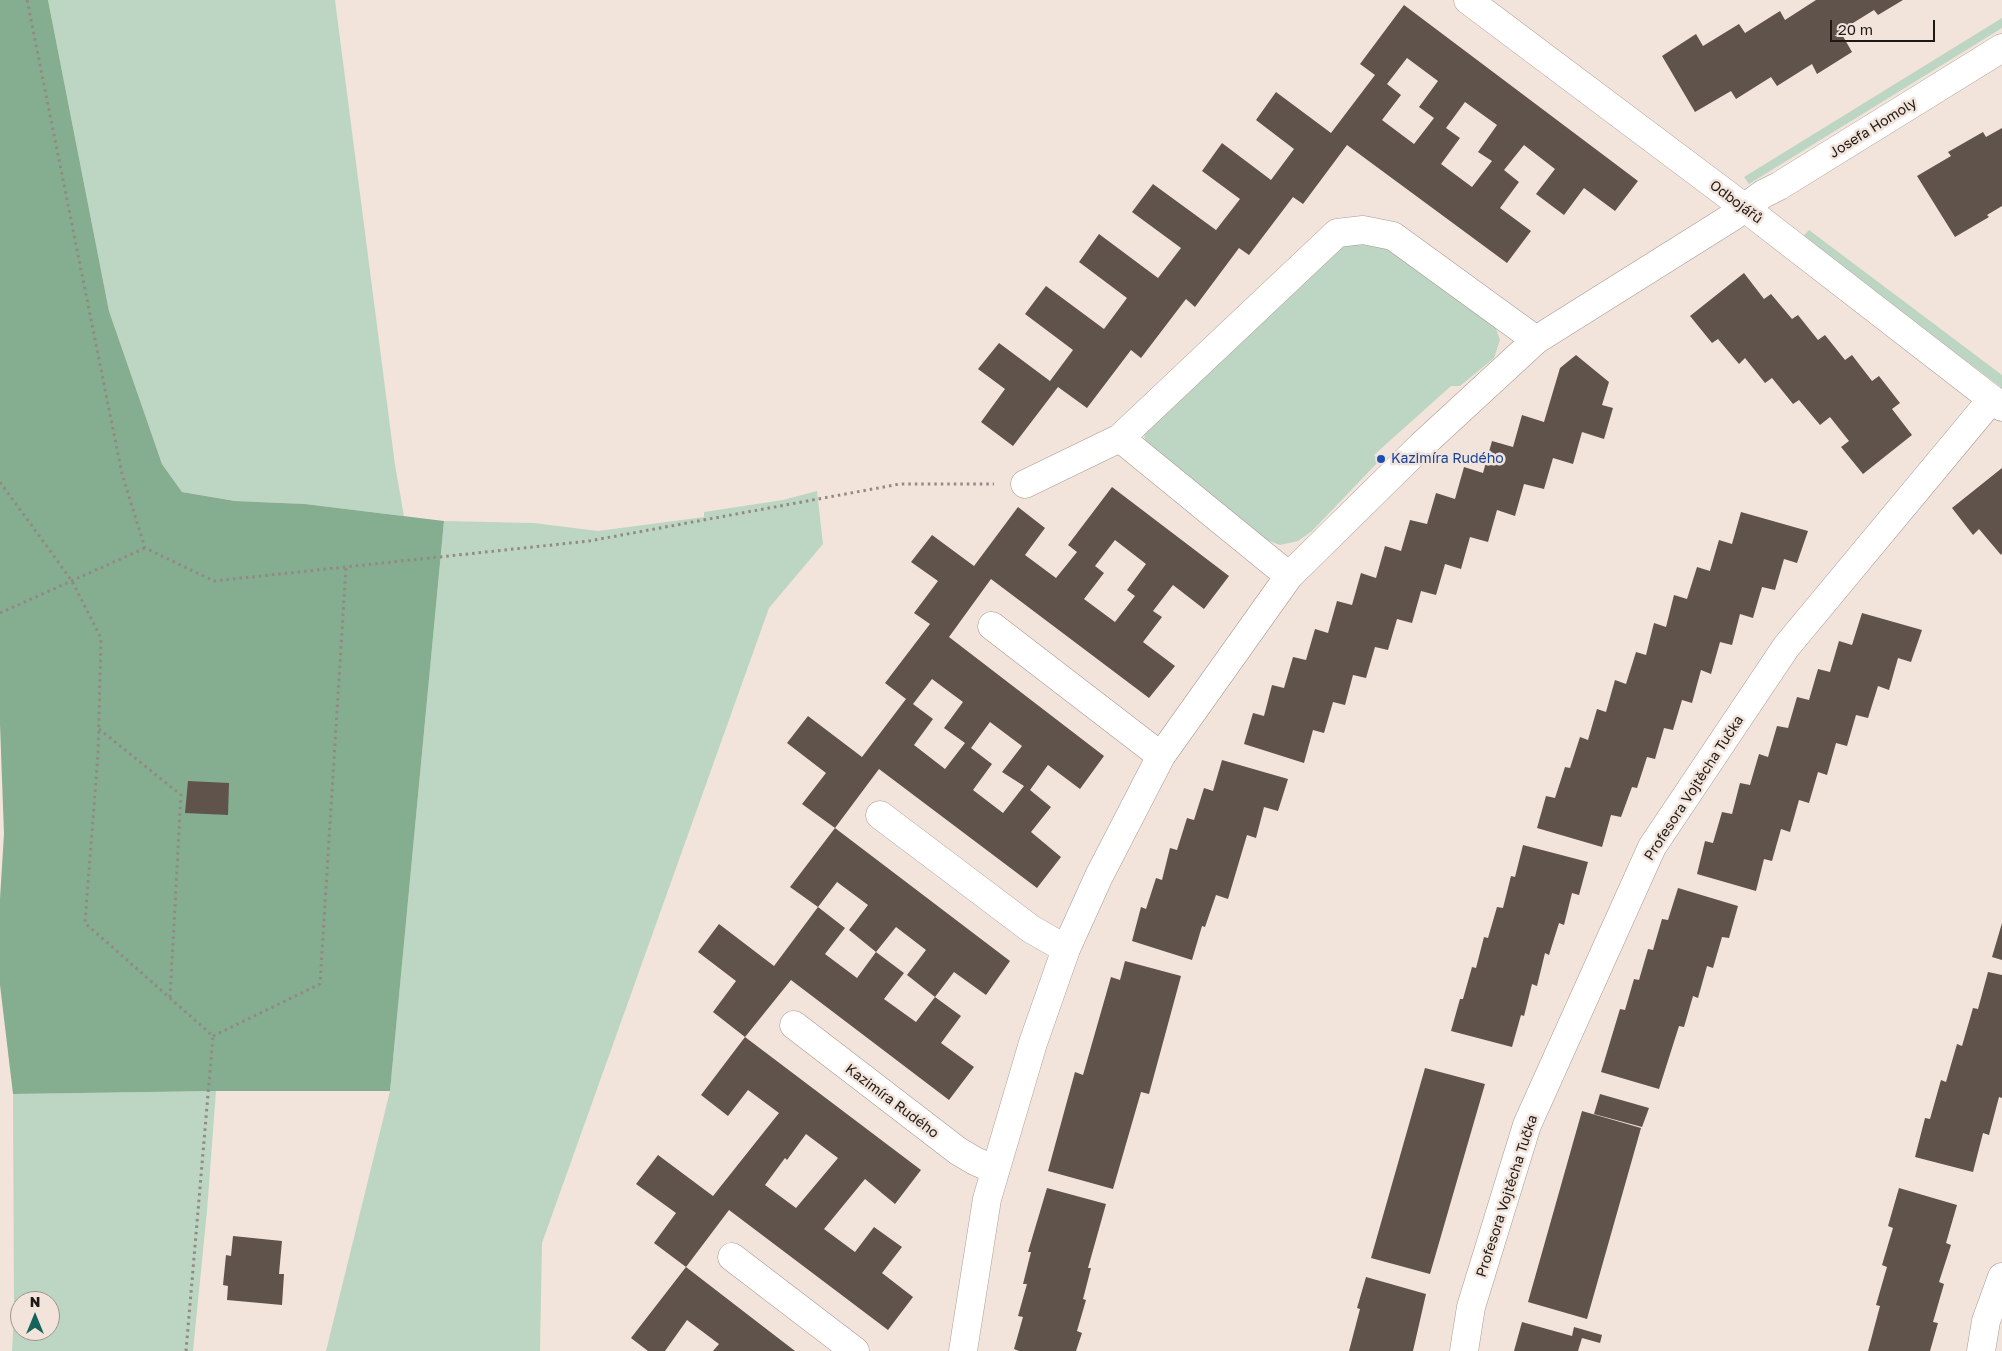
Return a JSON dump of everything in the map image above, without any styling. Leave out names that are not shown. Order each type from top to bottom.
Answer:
[{"type":"street","name":"Odbojářů","points":[[1468,0],[1744,208],[1997,403]]},
{"type":"street","name":"Josefa Homoly","points":[[1744,208],[1763,194],[1779,186],[2002,48]]},
{"type":"street","points":[[963,1351],[987,1199],[1033,1043],[1066,949],[1099,876],[1161,756],[1289,576],[1421,446],[1536,340],[1744,208]]},
{"type":"street","points":[[1025,484],[1120,438],[1337,233],[1363,230],[1394,236],[1536,340]]},
{"type":"street","name":"Profesora Vojtěcha Tučka","points":[[1464,1351],[1471,1307],[1528,1125],[1652,848],[1786,647],[1997,403]]},
{"type":"street","points":[[1120,438],[1289,576]]},
{"type":"street","points":[[992,626],[1161,756]]},
{"type":"street","points":[[880,816],[1030,929],[1066,949]]},
{"type":"street","name":"Kazimíra Rudého","points":[[794,1025],[958,1151],[995,1170]]},
{"type":"street","points":[[732,1257],[855,1351]]},
{"type":"street","points":[[1981,1351],[1986,1322],[2002,1277]]},
{"type":"path","points":[[27,0],[122,474],[145,548],[214,581],[589,541],[900,484],[1025,484]]},
{"type":"path","points":[[0,482],[72,581],[101,638],[99,729],[85,923],[213,1036]]},
{"type":"path","points":[[0,614],[145,548]]},
{"type":"path","points":[[213,1036],[320,984],[346,567]]},
{"type":"path","points":[[99,729],[181,794],[170,998]]},
{"type":"path","points":[[186,1351],[213,1036]]},
{"type":"green space","points":[[0,0],[48,0],[109,311],[162,464],[182,492],[235,501],[305,504],[444,521],[390,1091],[13,1094],[0,985],[0,899],[4,834],[0,724]]},
{"type":"green space","points":[[48,0],[335,0],[395,465],[404,516],[305,504],[235,501],[182,492],[162,464],[109,311]]},
{"type":"green space","points":[[2002,18],[2002,28],[1749,184],[1744,177]]},
{"type":"green space","points":[[1809,230],[2002,375],[2002,388],[1802,237]]},
{"type":"green space","points":[[1347,243],[1383,245],[1495,326],[1500,340],[1494,358],[1460,386],[1451,386],[1374,455],[1379,461],[1312,531],[1298,541],[1280,545],[1264,539],[1146,447],[1144,433],[1330,249]]},
{"type":"green space","points":[[817,491],[823,544],[769,608],[542,1243],[540,1351],[326,1351],[390,1091],[444,521],[534,523],[598,531],[704,517],[704,512],[783,500]]},
{"type":"green space","points":[[216,1091],[207,1211],[193,1351],[12,1351],[13,1341],[60,1341],[60,1291],[14,1291],[13,1094]]},
{"type":"building","points":[[1816,0],[1903,0],[1878,15],[1874,10],[1840,31],[1852,52],[1817,74],[1812,64],[1777,86],[1771,77],[1736,99],[1731,91],[1695,112],[1662,56],[1696,34],[1703,46],[1739,24],[1745,33],[1780,11],[1785,20]]},
{"type":"building","points":[[1404,5],[1638,181],[1615,211],[1584,188],[1564,215],[1536,194],[1555,169],[1524,145],[1504,170],[1519,182],[1500,208],[1531,231],[1507,263],[1347,145],[1303,204],[1293,197],[1249,255],[1239,248],[1195,307],[1186,299],[1141,358],[1131,350],[1087,408],[1058,387],[1013,446],[981,422],[1005,389],[978,369],[999,343],[1050,381],[1073,350],[1025,314],[1046,286],[1104,329],[1127,298],[1079,262],[1099,234],[1158,278],[1181,248],[1132,212],[1153,184],[1216,230],[1240,199],[1202,171],[1222,143],[1271,180],[1294,149],[1256,120],[1276,92],[1331,133],[1375,75],[1360,64]],"holes":[[[1407,58],[1438,81],[1419,107],[1434,118],[1414,144],[1382,120],[1401,95],[1387,84]],[[1465,102],[1497,125],[1478,152],[1492,161],[1472,187],[1441,164],[1460,138],[1446,128]]]},
{"type":"building","points":[[2002,128],[2002,206],[1987,215],[1989,217],[1955,237],[1917,176],[1951,156],[1948,152],[1983,132],[1986,137]]},
{"type":"building","points":[[1744,273],[1764,299],[1771,294],[1792,319],[1798,315],[1818,340],[1825,335],[1845,360],[1852,355],[1872,381],[1879,376],[1900,403],[1892,409],[1912,435],[1863,474],[1841,447],[1849,441],[1830,417],[1820,425],[1799,400],[1793,404],[1772,378],[1765,383],[1745,358],[1739,364],[1718,339],[1712,343],[1690,316]]},
{"type":"building","points":[[1576,355],[1609,382],[1602,405],[1613,408],[1604,439],[1582,432],[1573,464],[1553,458],[1544,489],[1524,484],[1515,516],[1497,510],[1488,542],[1470,537],[1461,569],[1445,564],[1436,595],[1421,591],[1412,623],[1397,619],[1388,650],[1375,647],[1366,678],[1353,675],[1345,705],[1333,702],[1324,733],[1313,730],[1304,763],[1244,744],[1253,713],[1264,716],[1272,685],[1284,688],[1293,657],[1306,660],[1315,629],[1328,633],[1337,601],[1352,605],[1361,573],[1376,578],[1385,546],[1401,551],[1410,520],[1427,524],[1436,493],[1455,499],[1464,467],[1483,473],[1492,441],[1513,447],[1522,415],[1544,422],[1560,368]]},
{"type":"building","points":[[2002,468],[2001,555],[1979,529],[1973,535],[1952,508]]},
{"type":"building","points":[[1112,487],[1229,576],[1204,609],[1173,585],[1153,611],[1162,617],[1143,642],[1175,666],[1149,698],[991,579],[949,637],[1104,756],[1080,789],[1048,765],[1030,790],[1051,807],[1031,832],[1061,857],[1037,888],[879,769],[835,828],[802,804],[826,773],[787,743],[808,716],[862,757],[906,699],[885,683],[930,624],[914,613],[938,581],[911,562],[932,535],[974,566],[1018,507],[1045,528],[1025,555],[1056,578],[1077,552],[1068,545]],"holes":[[[1115,540],[1146,564],[1127,590],[1135,596],[1115,622],[1084,599],[1104,573],[1095,566]],[[932,679],[963,702],[944,728],[965,743],[945,769],[914,745],[933,719],[913,704]],[[990,722],[1022,746],[1002,772],[1024,786],[1003,813],[973,790],[992,764],[971,748]]]},
{"type":"building","points":[[1741,512],[1808,531],[1797,563],[1784,559],[1775,590],[1762,587],[1753,618],[1740,614],[1732,645],[1720,642],[1711,674],[1701,670],[1692,703],[1682,700],[1673,730],[1664,728],[1655,759],[1647,757],[1637,788],[1632,787],[1621,817],[1611,815],[1602,847],[1537,828],[1546,796],[1555,798],[1565,767],[1570,768],[1580,737],[1588,740],[1597,709],[1606,712],[1615,680],[1626,684],[1636,652],[1646,655],[1654,623],[1666,627],[1674,595],[1687,599],[1697,567],[1710,571],[1719,540],[1732,544]]},
{"type":"building","points":[[1862,613],[1922,630],[1911,662],[1898,658],[1889,690],[1878,686],[1868,718],[1856,715],[1847,746],[1836,743],[1827,775],[1818,772],[1809,803],[1799,800],[1790,832],[1781,829],[1772,861],[1764,859],[1756,891],[1697,874],[1705,841],[1713,843],[1722,812],[1732,814],[1740,783],[1750,785],[1759,754],[1768,757],[1777,726],[1788,728],[1797,697],[1809,700],[1818,669],[1830,672],[1839,641],[1852,645]]},
{"type":"building","points":[[1222,760],[1288,779],[1278,811],[1264,807],[1256,838],[1247,835],[1228,899],[1216,895],[1205,927],[1202,926],[1192,960],[1132,941],[1141,907],[1146,909],[1156,878],[1162,880],[1170,848],[1177,850],[1187,818],[1194,820],[1204,788],[1213,791]]},
{"type":"building","points":[[188,781],[229,783],[228,815],[185,813]]},
{"type":"building","points":[[835,828],[1010,961],[986,995],[954,972],[935,997],[907,975],[926,950],[896,927],[876,952],[849,930],[868,905],[837,882],[818,907],[790,887]]},
{"type":"building","points":[[1523,845],[1588,862],[1579,895],[1572,893],[1564,925],[1559,923],[1549,955],[1545,953],[1537,986],[1532,984],[1524,1016],[1521,1015],[1512,1047],[1451,1031],[1472,967],[1476,968],[1484,937],[1488,938],[1497,907],[1503,908],[1511,876],[1515,877]]},
{"type":"building","points":[[1678,888],[1738,906],[1729,938],[1722,937],[1713,968],[1707,966],[1698,998],[1693,996],[1684,1027],[1679,1026],[1659,1089],[1601,1072],[1620,1009],[1625,1010],[1634,979],[1639,980],[1648,949],[1653,950],[1662,919],[1668,920]]},
{"type":"building","points":[[818,907],[845,928],[825,954],[857,978],[876,952],[904,973],[884,999],[916,1022],[935,997],[961,1016],[941,1043],[974,1067],[949,1100],[791,980],[745,1037],[713,1012],[736,981],[698,952],[719,924],[774,966]]},
{"type":"building","points":[[2002,923],[2002,960],[1992,957]]},
{"type":"building","points":[[1125,961],[1181,976],[1149,1094],[1141,1092],[1113,1189],[1048,1171],[1075,1072],[1083,1075],[1111,977],[1120,980]]},
{"type":"building","points":[[1988,972],[2002,975],[2002,1098],[1999,1097],[1989,1135],[1983,1133],[1973,1172],[1915,1157],[1925,1118],[1930,1119],[1941,1080],[1946,1082],[1957,1044],[1962,1046],[1973,1008],[1978,1009]]},
{"type":"building","points":[[745,1037],[921,1170],[895,1204],[865,1179],[824,1229],[855,1252],[874,1227],[902,1247],[882,1273],[913,1297],[888,1330],[729,1210],[686,1267],[654,1243],[676,1213],[636,1184],[658,1155],[713,1196],[779,1113],[748,1090],[728,1116],[701,1095]],"holes":[[[806,1134],[838,1158],[796,1208],[765,1185],[785,1158],[787,1160]]]},
{"type":"building","points":[[1425,1068],[1485,1084],[1430,1274],[1371,1258]]},
{"type":"building","points":[[1600,1094],[1649,1108],[1642,1127],[1594,1114]]},
{"type":"building","points":[[1582,1111],[1641,1128],[1587,1319],[1528,1302]]},
{"type":"building","points":[[1047,1188],[1106,1204],[1088,1268],[1091,1268],[1083,1299],[1086,1300],[1077,1331],[1082,1333],[1076,1351],[1019,1351],[1014,1349],[1023,1317],[1018,1316],[1027,1284],[1023,1284],[1031,1252],[1028,1252]]},
{"type":"building","points":[[1899,1188],[1957,1205],[1946,1243],[1951,1245],[1939,1282],[1944,1284],[1933,1322],[1938,1323],[1930,1351],[1868,1351],[1880,1306],[1876,1305],[1887,1267],[1882,1265],[1893,1228],[1888,1226]]},
{"type":"building","points":[[233,1236],[282,1241],[279,1274],[284,1274],[282,1305],[227,1300],[228,1286],[223,1285],[226,1255],[231,1256]]},
{"type":"building","points":[[686,1267],[795,1351],[713,1351],[719,1344],[687,1320],[665,1351],[648,1351],[631,1338]]},
{"type":"building","points":[[1366,1277],[1426,1294],[1413,1351],[1349,1351],[1360,1309],[1357,1308]]},
{"type":"building","points":[[1522,1322],[1572,1336],[1574,1327],[1602,1335],[1600,1343],[1582,1338],[1578,1351],[1514,1351]]},
{"type":"place","name":"Kazimíra Rudého","points":[[1381,459]]}]
